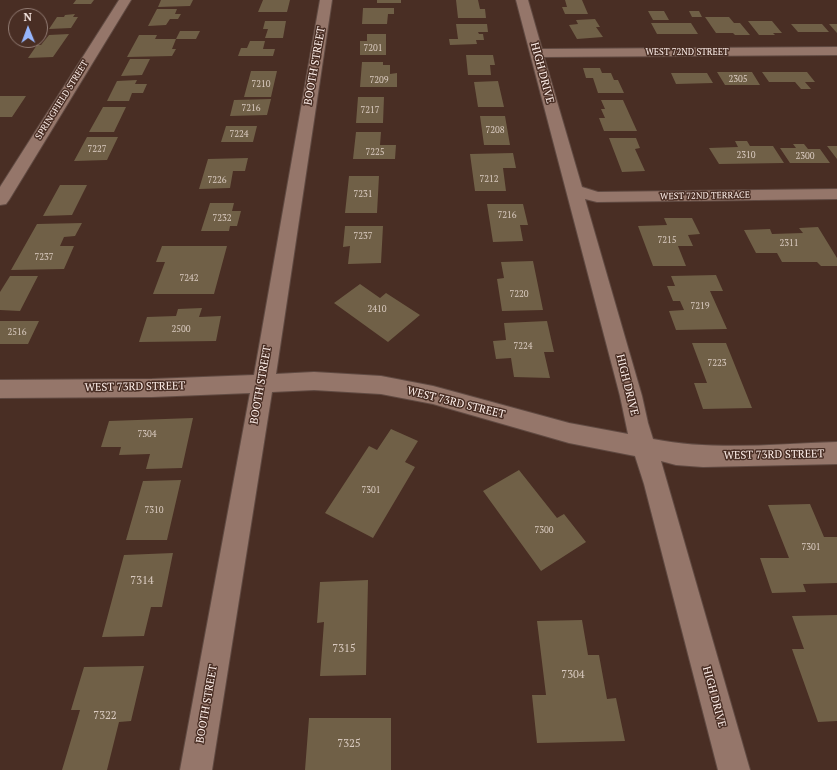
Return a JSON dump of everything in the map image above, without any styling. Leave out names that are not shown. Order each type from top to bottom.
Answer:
[{"type":"street","name":"SPRINGFIELD STREET","points":[[0,200],[125,0]]},
{"type":"street","name":"BOOTH STREET","points":[[196,770],[256,410],[263,384],[275,303],[326,0]]},
{"type":"street","name":"HIGH DRIVE","points":[[522,0],[631,396],[636,423],[656,484],[734,770]]},
{"type":"street","name":"WEST 72ND STREET","points":[[536,53],[837,51]]},
{"type":"street","name":"WEST 72ND TERRACE","points":[[574,190],[597,197],[837,194]]},
{"type":"street","name":"WEST 73RD STREET","points":[[0,390],[152,388],[314,381],[380,385],[433,395],[569,433],[676,454],[703,456],[837,453]]},
{"type":"building","points":[[76,0],[94,0],[91,4],[73,4]]},
{"type":"building","points":[[161,0],[193,0],[190,6],[158,7]]},
{"type":"building","points":[[263,0],[290,0],[287,12],[258,12]]},
{"type":"building","points":[[377,0],[401,0],[401,3],[377,3]]},
{"type":"building","points":[[456,0],[478,0],[480,9],[485,9],[486,18],[458,18]]},
{"type":"building","points":[[565,0],[582,0],[588,14],[565,14],[562,7],[567,7]]},
{"type":"building","points":[[363,8],[394,8],[394,14],[388,14],[387,24],[362,24]]},
{"type":"building","points":[[157,9],[177,9],[175,14],[181,14],[178,19],[170,19],[166,25],[148,26]]},
{"type":"building","points":[[648,11],[664,11],[669,20],[653,20]]},
{"type":"building","points":[[689,11],[699,11],[702,17],[692,17]]},
{"type":"building","points":[[75,14],[73,17],[78,17],[71,28],[49,29],[57,17]]},
{"type":"building","points":[[705,17],[729,17],[734,23],[740,23],[750,35],[716,33]]},
{"type":"building","points":[[595,19],[600,27],[596,27],[603,37],[577,39],[569,25],[578,24],[576,20]]},
{"type":"building","points":[[265,21],[286,21],[283,38],[265,38],[268,29],[263,29]]},
{"type":"building","points":[[748,21],[772,21],[782,33],[773,33],[775,35],[759,35]]},
{"type":"building","points":[[651,23],[691,23],[698,34],[657,34]]},
{"type":"building","points":[[456,24],[487,24],[488,32],[478,32],[479,34],[483,34],[484,40],[476,40],[477,44],[450,45],[449,39],[458,39]]},
{"type":"building","points":[[791,24],[822,24],[829,32],[798,32]]},
{"type":"building","points":[[829,24],[837,24],[837,33]]},
{"type":"building","points":[[180,31],[200,31],[196,39],[176,39]]},
{"type":"building","points":[[69,34],[53,57],[28,58],[35,48],[48,48],[49,35]]},
{"type":"building","points":[[367,34],[386,34],[386,55],[360,55],[360,41],[367,41]]},
{"type":"building","points":[[139,35],[157,35],[155,39],[176,39],[172,49],[176,49],[172,56],[127,57]]},
{"type":"building","points":[[250,41],[265,41],[263,49],[275,49],[273,56],[238,56],[241,48],[247,48]]},
{"type":"building","points":[[466,55],[493,55],[495,65],[490,65],[491,75],[468,75]]},
{"type":"building","points":[[130,59],[150,59],[142,75],[121,76]]},
{"type":"building","points":[[362,62],[383,62],[383,65],[390,65],[390,74],[397,73],[397,87],[360,87]]},
{"type":"building","points":[[583,68],[600,68],[602,73],[611,73],[614,80],[618,80],[624,93],[598,93],[593,78],[586,78]]},
{"type":"building","points":[[251,71],[277,71],[271,97],[244,97]]},
{"type":"building","points":[[717,72],[752,72],[760,85],[725,85]]},
{"type":"building","points":[[762,72],[807,72],[815,82],[805,82],[811,89],[801,89],[795,82],[769,82]]},
{"type":"building","points":[[671,73],[707,73],[713,83],[676,84]]},
{"type":"building","points":[[137,80],[135,84],[147,84],[143,93],[132,93],[129,101],[107,101],[117,81]]},
{"type":"building","points":[[498,81],[504,107],[478,107],[474,82]]},
{"type":"building","points":[[0,96],[26,96],[12,117],[0,117]]},
{"type":"building","points":[[358,97],[384,97],[383,123],[356,123]]},
{"type":"building","points":[[271,99],[267,115],[230,116],[234,100]]},
{"type":"building","points":[[601,100],[623,100],[637,131],[604,131],[599,118],[605,118],[601,109],[605,109]]},
{"type":"building","points":[[103,107],[126,107],[114,132],[89,132]]},
{"type":"building","points":[[480,116],[505,116],[510,145],[484,145]]},
{"type":"building","points":[[226,126],[257,126],[253,142],[221,142]]},
{"type":"building","points":[[356,132],[381,132],[380,145],[396,145],[395,159],[353,159]]},
{"type":"building","points":[[87,137],[118,137],[107,160],[74,161]]},
{"type":"building","points":[[609,138],[636,138],[640,148],[635,149],[645,171],[622,172]]},
{"type":"building","points":[[735,141],[747,141],[750,146],[773,146],[784,163],[719,164],[709,148],[738,147]]},
{"type":"building","points":[[793,144],[804,144],[808,149],[820,149],[830,163],[790,163],[780,148],[796,148]]},
{"type":"building","points":[[827,146],[837,146],[837,159]]},
{"type":"building","points":[[513,153],[516,168],[503,168],[506,191],[475,191],[470,154]]},
{"type":"building","points":[[248,158],[245,171],[233,171],[230,188],[199,189],[208,159]]},
{"type":"building","points":[[349,176],[379,176],[377,213],[345,213]]},
{"type":"building","points":[[60,185],[87,185],[72,215],[43,216]]},
{"type":"building","points":[[210,203],[234,203],[232,211],[241,211],[237,226],[230,226],[229,231],[201,231]]},
{"type":"building","points":[[487,204],[523,204],[528,225],[520,225],[523,241],[493,242]]},
{"type":"building","points":[[664,218],[692,218],[700,234],[688,235],[693,246],[678,246],[686,266],[653,266],[638,226],[667,225]]},
{"type":"building","points":[[82,223],[75,236],[64,237],[60,246],[74,246],[64,269],[11,270],[37,224]]},
{"type":"building","points":[[345,226],[383,226],[381,263],[348,264],[350,246],[343,247]]},
{"type":"building","points":[[818,227],[837,258],[837,266],[821,266],[817,262],[782,262],[777,253],[756,253],[744,230],[770,229],[772,234],[803,233],[799,228]]},
{"type":"building","points":[[162,246],[227,246],[214,294],[153,294],[165,262],[156,262]]},
{"type":"building","points":[[533,261],[543,310],[502,311],[497,279],[504,278],[501,262]]},
{"type":"building","points":[[716,275],[723,291],[710,291],[727,329],[676,330],[669,311],[684,310],[680,301],[673,301],[667,286],[675,286],[671,276]]},
{"type":"building","points":[[10,276],[38,276],[20,311],[0,310],[0,292]]},
{"type":"building","points":[[360,284],[380,298],[386,293],[420,315],[388,342],[334,303]]},
{"type":"building","points":[[202,308],[199,317],[221,316],[216,341],[139,342],[147,317],[176,316],[178,309]]},
{"type":"building","points":[[0,321],[39,321],[28,344],[0,344]]},
{"type":"building","points":[[547,321],[554,352],[544,352],[550,378],[514,377],[511,358],[496,359],[493,341],[506,340],[504,323]]},
{"type":"building","points":[[692,343],[726,343],[752,408],[703,409],[694,383],[707,383]]},
{"type":"building","points":[[193,418],[182,468],[146,469],[150,454],[119,455],[121,447],[101,447],[109,421]]},
{"type":"building","points":[[391,429],[418,441],[405,462],[415,467],[373,538],[325,513],[369,446],[377,450]]},
{"type":"building","points":[[519,470],[557,518],[564,514],[586,542],[541,571],[483,491]]},
{"type":"building","points":[[181,480],[167,540],[126,540],[143,481]]},
{"type":"building","points":[[810,504],[824,537],[837,537],[837,583],[803,584],[806,592],[772,593],[760,558],[789,558],[768,505]]},
{"type":"building","points":[[173,553],[162,607],[151,607],[144,636],[102,637],[124,555]]},
{"type":"building","points":[[368,580],[366,675],[320,676],[324,622],[317,623],[320,582]]},
{"type":"building","points":[[837,615],[837,721],[818,722],[792,649],[804,649],[792,616]]},
{"type":"building","points":[[582,620],[588,655],[599,655],[607,699],[616,698],[625,741],[537,743],[532,695],[546,695],[537,621]]},
{"type":"building","points":[[144,666],[131,721],[119,722],[107,770],[62,770],[80,710],[71,710],[84,667]]},
{"type":"building","points":[[309,718],[391,718],[391,770],[305,770]]}]
